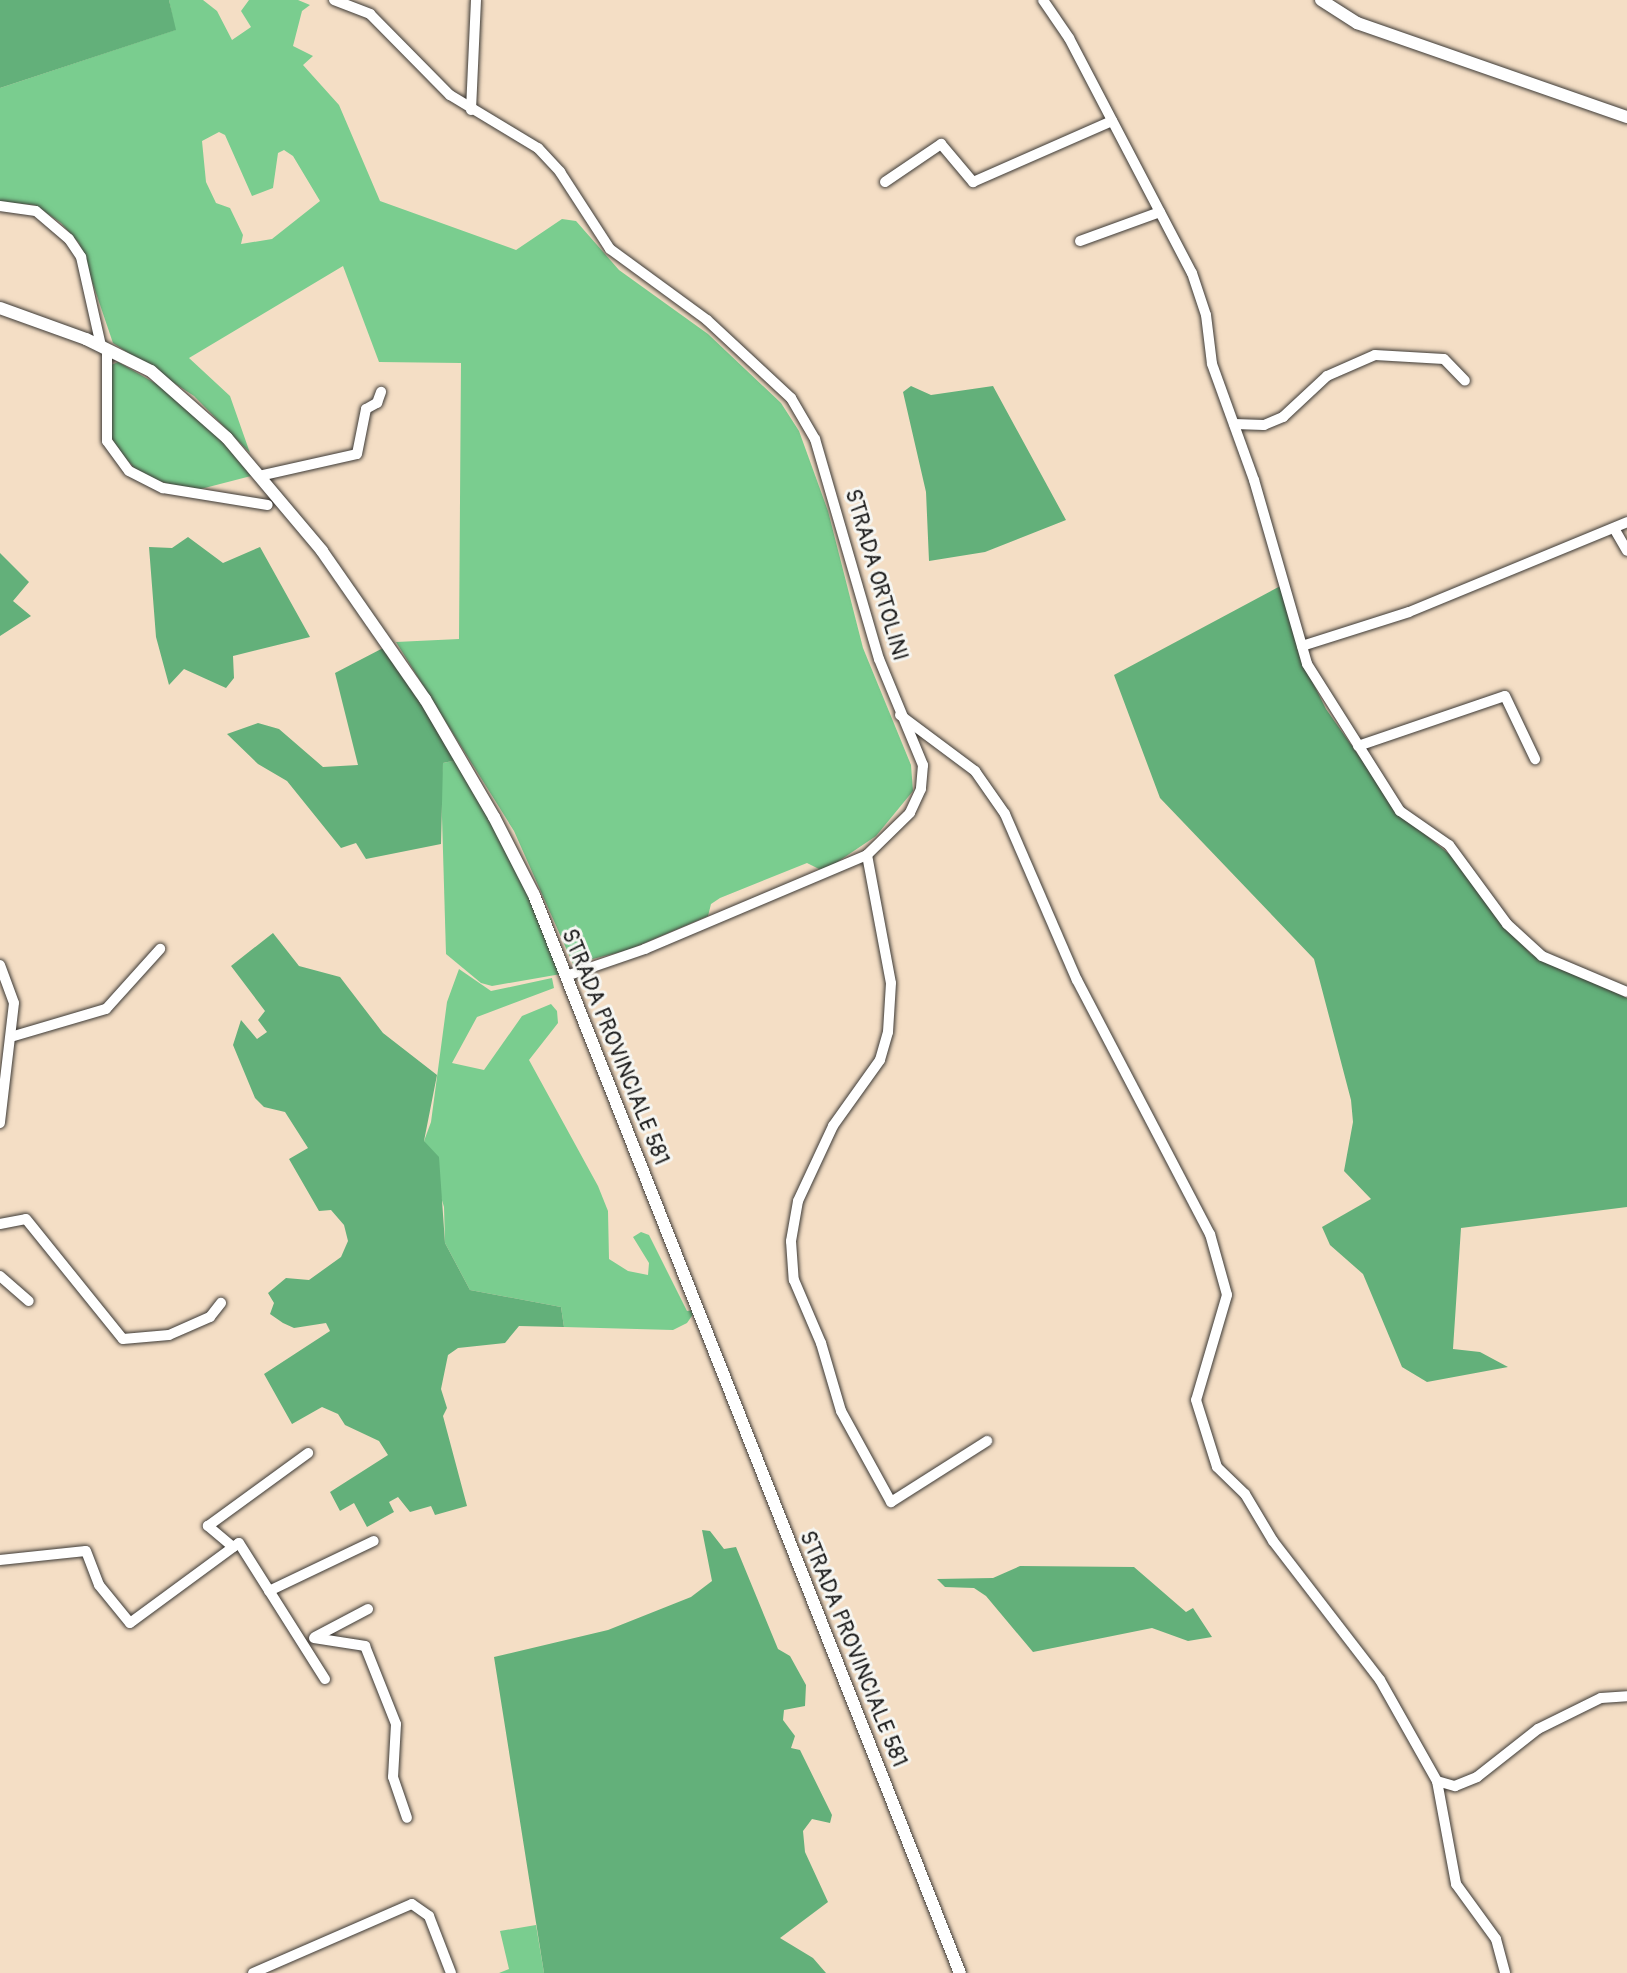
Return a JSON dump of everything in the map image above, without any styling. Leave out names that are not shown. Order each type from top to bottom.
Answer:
[{"type":"main road","points":[[1321,0],[1357,23],[1627,117]]},
{"type":"main road","name":"STRADA PROVINCIALE 581","points":[[0,308],[104,347],[151,371],[189,403],[259,476],[322,551],[425,699],[514,856],[566,976],[960,1973]]},
{"type":"street","name":"STRADA ORTOLINI","points":[[334,0],[370,14],[433,81],[471,110],[545,154],[610,249],[707,320],[791,398],[815,439],[879,659],[923,765],[921,789],[905,820],[867,855],[645,949],[566,976]]},
{"type":"street","points":[[471,110],[476,0]]},
{"type":"street","points":[[1043,0],[1112,121],[1192,273],[1206,315],[1212,364],[1234,424],[1307,664],[1400,811],[1449,845],[1507,924],[1542,956],[1627,992]]},
{"type":"street","points":[[885,182],[941,144],[973,182],[1112,121]]},
{"type":"street","points":[[0,206],[36,211],[69,239],[81,257],[104,347],[107,441],[129,471],[163,488],[268,505]]},
{"type":"street","points":[[1080,241],[1160,212]]},
{"type":"street","points":[[1234,424],[1264,425],[1283,417],[1327,376],[1375,355],[1444,359],[1465,381]]},
{"type":"street","points":[[259,476],[357,454],[366,409],[377,403],[381,392]]},
{"type":"street","points":[[1302,646],[1409,612],[1615,530],[1627,522]]},
{"type":"street","points":[[1615,530],[1627,551]]},
{"type":"street","points":[[1358,746],[1505,696],[1535,759]]},
{"type":"street","points":[[900,715],[975,771],[1005,814],[1089,1006],[1210,1234],[1227,1295],[1196,1400],[1217,1467],[1245,1494],[1273,1541],[1380,1680],[1437,1781],[1455,1882],[1496,1939],[1503,1972]]},
{"type":"street","points":[[867,855],[891,983],[888,1032],[880,1060],[833,1126],[798,1201],[791,1241],[794,1280],[821,1343],[841,1411],[891,1502],[987,1441]]},
{"type":"street","points":[[14,1036],[106,1009],[160,949]]},
{"type":"street","points":[[0,965],[13,998],[14,1036],[0,1123]]},
{"type":"street","points":[[0,1224],[18,1218],[31,1223],[123,1339],[169,1335],[210,1317],[221,1303]]},
{"type":"street","points":[[0,1276],[29,1301]]},
{"type":"street","points":[[233,1547],[208,1526],[308,1453]]},
{"type":"street","points":[[269,1591],[374,1541]]},
{"type":"street","points":[[0,1560],[86,1551],[99,1585],[130,1623],[239,1543],[325,1679]]},
{"type":"street","points":[[303,1644],[368,1609]]},
{"type":"street","points":[[314,1638],[365,1646],[396,1724],[393,1777],[407,1818]]},
{"type":"street","points":[[1437,1781],[1455,1786],[1477,1777],[1538,1729],[1601,1698],[1627,1696]]},
{"type":"street","points":[[253,1973],[412,1904],[429,1916],[451,1973]]},
{"type":"green space","points":[[0,0],[169,0],[176,30],[0,88]]},
{"type":"green space","points":[[169,0],[203,0],[217,11],[232,40],[251,27],[241,11],[249,0],[298,0],[310,5],[302,11],[293,46],[313,56],[303,65],[339,105],[380,201],[516,250],[562,219],[576,221],[619,270],[708,334],[781,403],[799,431],[828,511],[863,648],[911,765],[913,791],[876,836],[830,867],[821,870],[807,863],[720,898],[711,904],[708,916],[628,950],[573,964],[514,831],[396,642],[459,639],[461,363],[379,362],[343,266],[189,358],[230,396],[250,453],[194,396],[113,343],[79,243],[61,223],[35,205],[0,202],[0,88],[175,30]],"holes":[[[219,132],[225,135],[252,196],[273,188],[278,153],[284,150],[293,156],[320,201],[272,239],[241,244],[243,235],[230,208],[216,203],[206,182],[202,141]]]},
{"type":"green space","points":[[118,362],[169,391],[213,430],[251,476],[193,491],[142,476],[115,447],[108,426],[111,365]]},
{"type":"green space","points":[[911,386],[931,395],[993,386],[1066,520],[985,552],[929,561],[926,492],[903,392]]},
{"type":"green space","points":[[188,537],[223,563],[260,547],[310,637],[233,656],[234,678],[226,688],[184,669],[169,685],[156,637],[149,547],[172,548]]},
{"type":"green space","points":[[0,553],[29,582],[13,601],[31,616],[0,636]]},
{"type":"green space","points":[[1286,583],[1303,663],[1326,709],[1399,813],[1460,863],[1494,915],[1531,954],[1627,998],[1627,1207],[1461,1228],[1453,1349],[1480,1352],[1508,1367],[1427,1382],[1402,1367],[1363,1274],[1330,1245],[1322,1227],[1371,1199],[1344,1171],[1353,1122],[1351,1100],[1314,959],[1160,798],[1114,675]]},
{"type":"green space","points":[[385,647],[457,760],[443,763],[441,844],[366,859],[356,843],[341,848],[287,781],[258,764],[227,734],[258,723],[279,729],[323,767],[358,765],[335,673]]},
{"type":"green space","points":[[457,760],[510,850],[561,974],[492,986],[481,983],[446,954],[441,783],[443,763]]},
{"type":"green space","points":[[273,933],[299,966],[340,977],[383,1033],[437,1075],[424,1141],[439,1157],[445,1243],[470,1290],[561,1307],[564,1327],[519,1326],[505,1343],[458,1348],[448,1355],[441,1389],[447,1408],[443,1416],[467,1506],[435,1515],[431,1506],[410,1512],[398,1497],[389,1502],[394,1512],[367,1527],[354,1503],[340,1511],[330,1492],[388,1455],[379,1441],[345,1425],[338,1414],[322,1407],[292,1424],[264,1374],[330,1331],[326,1323],[294,1328],[283,1323],[270,1314],[274,1303],[268,1293],[286,1278],[309,1280],[341,1257],[348,1241],[344,1225],[331,1210],[319,1211],[289,1159],[308,1148],[285,1112],[264,1107],[255,1098],[233,1045],[241,1020],[257,1039],[267,1032],[258,1020],[265,1011],[231,966]]},
{"type":"green space","points":[[459,969],[491,991],[552,978],[554,988],[477,1017],[452,1063],[484,1070],[522,1016],[551,1004],[557,1011],[558,1023],[529,1060],[598,1186],[608,1211],[609,1259],[628,1271],[648,1275],[649,1263],[633,1237],[641,1232],[649,1235],[687,1311],[696,1310],[687,1323],[673,1330],[564,1327],[561,1307],[470,1290],[445,1243],[444,1207],[424,1141],[431,1122],[447,1002]]},
{"type":"green space","points":[[702,1530],[710,1531],[724,1549],[736,1547],[778,1649],[790,1656],[806,1685],[805,1706],[784,1710],[783,1720],[795,1736],[791,1748],[800,1750],[832,1815],[830,1823],[812,1819],[803,1831],[805,1852],[828,1902],[780,1938],[813,1958],[826,1973],[544,1973],[494,1657],[608,1630],[691,1597],[712,1581]]},
{"type":"green space","points":[[1020,1566],[1134,1567],[1186,1612],[1193,1608],[1212,1637],[1188,1641],[1152,1628],[1033,1652],[986,1596],[974,1588],[945,1587],[937,1579],[993,1578]]},
{"type":"green space","points":[[536,1925],[544,1973],[499,1973],[509,1969],[500,1931]]}]
